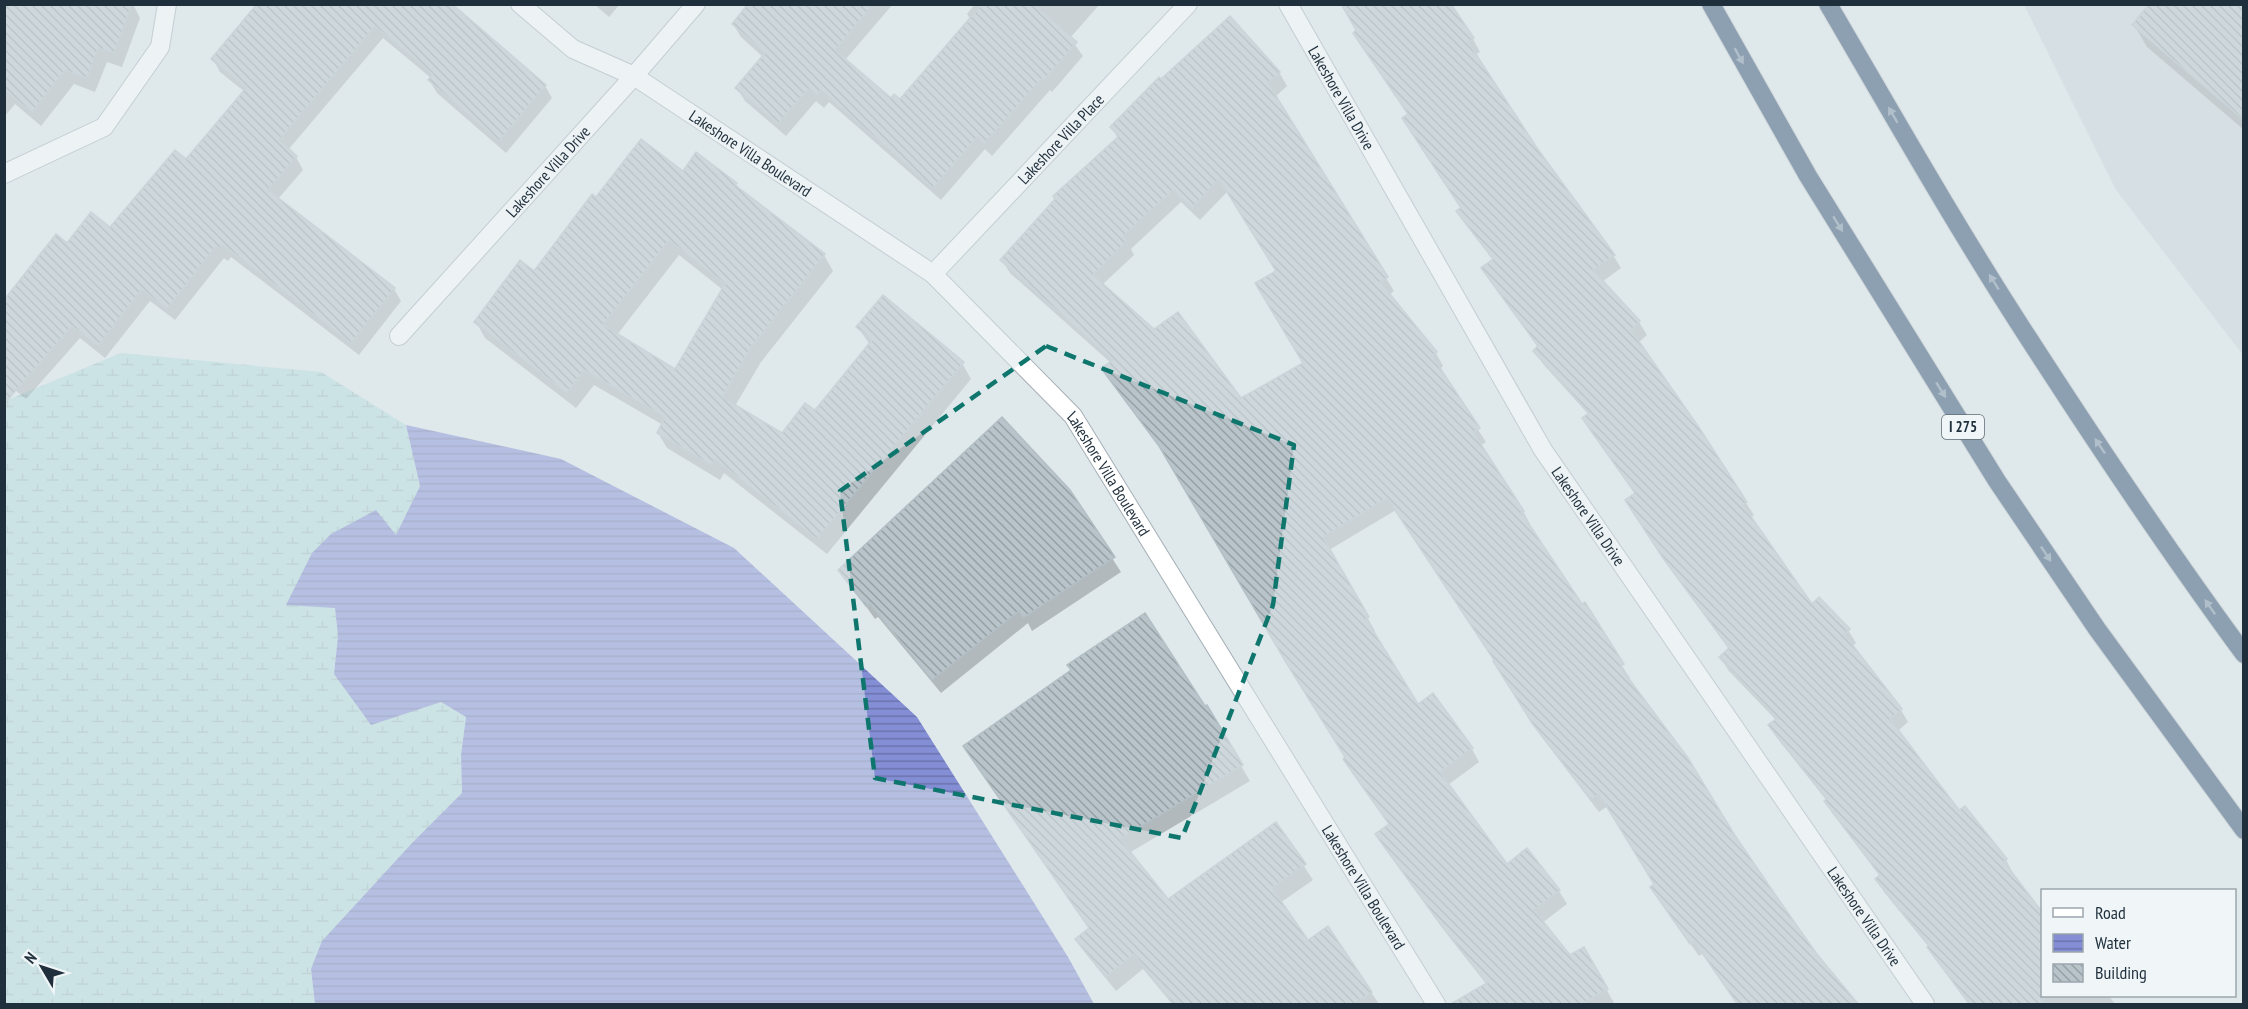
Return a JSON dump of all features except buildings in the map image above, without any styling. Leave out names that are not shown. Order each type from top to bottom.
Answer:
[{"type":"highway","name":"I 275","points":[[1711,4],[1808,176],[1997,481],[2097,629],[2244,831]]},
{"type":"highway","points":[[1828,4],[2028,339],[2121,478],[2244,654]]},
{"type":"street","points":[[4,174],[104,127],[160,47],[167,4]]},
{"type":"street","name":"Lakeshore Villa Boulevard","points":[[520,4],[573,49],[634,76],[933,274],[1073,416],[1436,1005]]},
{"type":"street","name":"Lakeshore Villa Drive","points":[[399,336],[696,4]]},
{"type":"street","name":"Lakeshore Villa Place","points":[[933,274],[1188,4]]},
{"type":"street","name":"Lakeshore Villa Drive","points":[[1288,4],[1543,450],[1925,1005]]},
{"type":"highlighted area","points":[[1046,346],[1294,445],[1273,605],[1182,838],[875,778],[840,491]]},
{"type":"shaded area","points":[[2024,5],[2243,5],[2243,355],[2116,190]]},
{"type":"green space","points":[[121,353],[321,372],[406,425],[420,486],[396,536],[335,608],[338,636],[334,674],[441,702],[466,717],[461,755],[462,793],[413,842],[311,969],[315,1004],[5,1004],[5,401]]},
{"type":"water","points":[[406,425],[561,459],[734,548],[917,717],[1068,957],[1094,1004],[315,1004],[311,969],[322,941],[413,842],[462,793],[461,755],[466,717],[441,702],[371,725],[334,674],[338,636],[335,608],[286,605],[312,553],[331,534],[376,510],[396,535],[420,486]]}]
